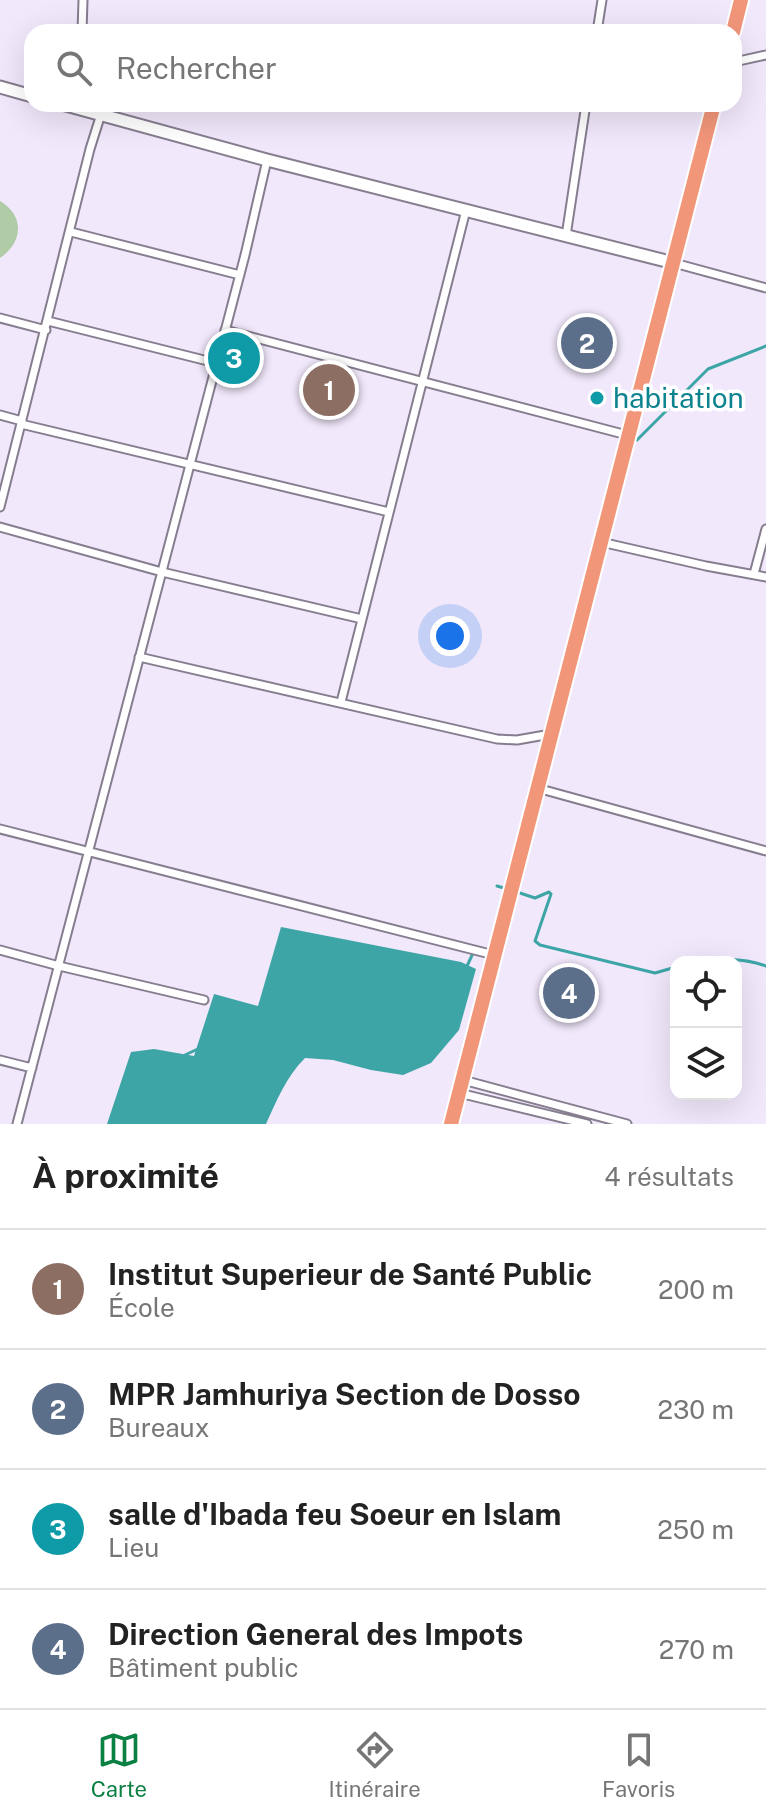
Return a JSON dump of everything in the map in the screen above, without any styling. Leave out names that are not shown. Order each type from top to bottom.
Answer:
[{"type":"highway","points":[[735,24],[741,0]]},
{"type":"highway","points":[[451,1124],[712,112]]},
{"type":"main road","points":[[0,87],[24,94]]},
{"type":"main road","points":[[95,112],[267,160],[674,263]]},
{"type":"street","points":[[82,24],[83,0]]},
{"type":"street","points":[[598,24],[602,0]]},
{"type":"street","points":[[742,60],[766,55]]},
{"type":"street","points":[[566,236],[585,112]]},
{"type":"street","points":[[0,507],[101,114]]},
{"type":"street","points":[[17,1124],[240,275],[267,160]]},
{"type":"street","points":[[341,702],[466,210]]},
{"type":"street","points":[[71,232],[240,275]]},
{"type":"street","points":[[674,263],[766,288]]},
{"type":"street","points":[[0,318],[216,363]]},
{"type":"street","points":[[225,330],[630,436]]},
{"type":"street","points":[[0,415],[22,423],[389,512]]},
{"type":"street","points":[[0,527],[162,572],[362,619]]},
{"type":"street","points":[[754,574],[766,529]]},
{"type":"street","points":[[601,542],[766,577]]},
{"type":"street","points":[[139,657],[497,739],[517,740],[552,734]]},
{"type":"street","points":[[537,788],[766,851]]},
{"type":"street","points":[[0,829],[495,956]]},
{"type":"street","points":[[0,950],[204,1000]]},
{"type":"street","points":[[0,1060],[32,1068]]},
{"type":"street","points":[[461,1086],[587,1124]]},
{"type":"street","points":[[461,1086],[627,1124]]},
{"type":"shaded area","points":[[0,201],[14,214],[18,229],[13,244],[0,258]]},
{"type":"shaded area","points":[[281,927],[461,962],[476,969],[459,1030],[431,1063],[403,1075],[333,1060],[305,1058],[287,1081],[266,1124],[107,1124],[131,1052],[154,1049],[194,1056],[214,994],[258,1006]]},
{"type":"waterway","points":[[637,440],[708,369],[766,346]]},
{"type":"waterway","points":[[497,886],[507,889]]},
{"type":"waterway","points":[[514,891],[535,898],[549,892],[551,894],[535,941],[540,945],[655,973],[670,969]]},
{"type":"waterway","points":[[467,966],[474,951]]},
{"type":"waterway","points":[[742,961],[766,966]]},
{"type":"waterway","points":[[185,1055],[200,1048]]},
{"type":"place","name":"MPR Jamhuriya Section de Dosso","points":[[587,343]]},
{"type":"place","name":"salle d'Ibada feu Soeur en Islam","points":[[234,358]]},
{"type":"place","name":"Institut Superieur de Santé Public","points":[[329,390]]},
{"type":"place","name":"habitation","points":[[597,398]]},
{"type":"place","name":"Direction General des Impots","points":[[569,993]]}]
